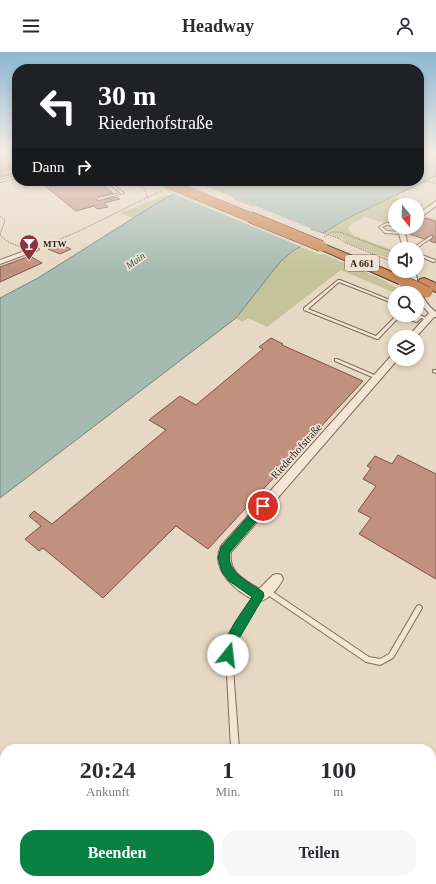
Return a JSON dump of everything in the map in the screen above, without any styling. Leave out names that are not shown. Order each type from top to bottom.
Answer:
[{"type":"highway","name":"A 661","points":[[195,193],[327,241]]},
{"type":"highway","name":"A 661","points":[[203,193],[388,265]]},
{"type":"highway","name":"A 661","points":[[413,278],[431,289]]},
{"type":"street","points":[[424,212],[436,203]]},
{"type":"street","points":[[0,262],[36,249]]},
{"type":"street","points":[[406,278],[432,315],[418,330]]},
{"type":"street","name":"Riederhofstraße","points":[[263,593],[233,577],[223,563],[225,550],[388,366]]},
{"type":"street","points":[[263,593],[277,579]]},
{"type":"lane","points":[[99,199],[123,193]]},
{"type":"lane","points":[[388,224],[380,227],[386,232],[388,232]]},
{"type":"lane","points":[[424,242],[432,237]]},
{"type":"lane","points":[[424,257],[434,261]]},
{"type":"lane","points":[[388,300],[338,281],[305,309],[377,338],[392,322]]},
{"type":"lane","points":[[336,360],[378,378]]},
{"type":"lane","points":[[235,744],[228,655],[232,640],[263,593],[368,660],[380,662],[391,656],[419,608]]},
{"type":"path","points":[[36,249],[79,231],[148,198],[146,193]]},
{"type":"path","points":[[0,216],[5,220],[0,235],[8,242],[21,247]]},
{"type":"path","points":[[388,250],[340,232],[332,232],[327,241],[344,242],[388,261]]},
{"type":"green space","points":[[166,195],[172,195],[133,218],[122,214],[122,212]]},
{"type":"green space","points":[[388,200],[388,223],[365,217],[351,224],[348,229],[353,235],[388,248],[388,258],[345,242],[345,240],[327,233],[322,233],[357,213]]},
{"type":"green space","points":[[300,247],[319,254],[324,254],[388,282],[387,283],[393,286],[388,286],[388,290],[341,270],[267,327],[248,318],[242,322],[236,318],[280,262]]},
{"type":"water","name":"Main","points":[[177,193],[401,193],[348,218],[293,251],[280,262],[236,318],[0,498],[0,298],[38,278],[159,202]]},
{"type":"pier","points":[[172,193],[222,193],[326,233],[302,247]]},
{"type":"building","points":[[53,193],[113,193],[98,197],[97,201],[116,197],[120,199],[104,203],[108,207],[97,209],[94,206],[76,211]]},
{"type":"building","points":[[424,219],[436,221],[436,243],[430,241],[434,237],[432,235],[424,239],[410,234],[424,234]]},
{"type":"building","points":[[59,244],[71,249],[60,254],[48,249]]},
{"type":"building","points":[[30,256],[42,263],[0,282],[0,267]]},
{"type":"building","points":[[271,338],[283,344],[282,345],[363,381],[208,549],[176,526],[103,598],[43,548],[39,551],[25,539],[41,526],[29,516],[34,511],[52,524],[166,430],[149,420],[180,396],[196,405],[263,349],[259,347]]},
{"type":"building","points":[[398,455],[436,474],[436,579],[359,534],[371,518],[358,511],[376,486],[363,479],[371,468],[367,466],[375,456],[392,464]]},
{"type":"place","name":"MTW","points":[[29,261]]},
{"type":"route","points":[[228,655],[232,640],[259,596],[233,577],[226,569],[223,563],[223,558],[225,550],[263,506]]}]
